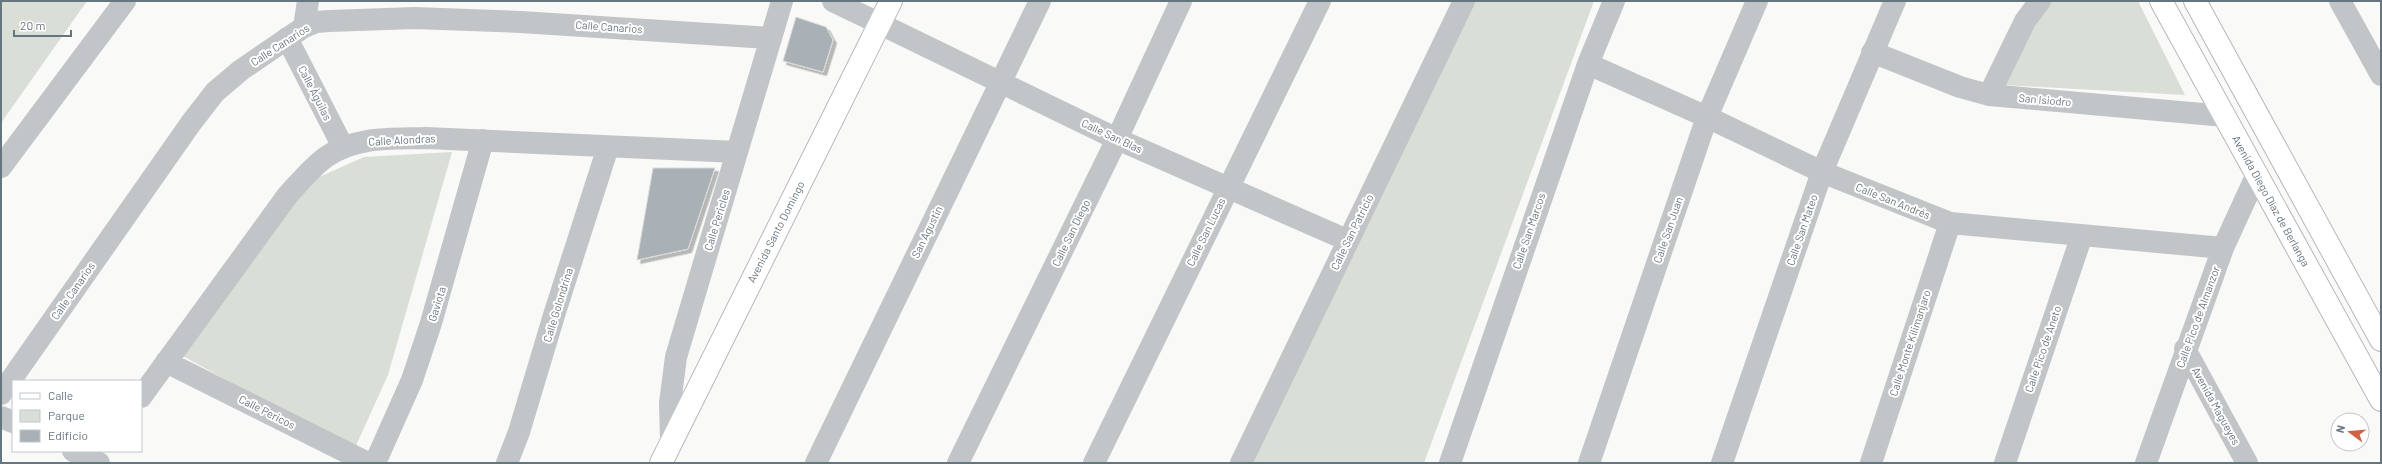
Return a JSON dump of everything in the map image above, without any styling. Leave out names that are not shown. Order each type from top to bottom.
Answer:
[{"type":"main road","name":"Avenida Santo Domingo","points":[[660,463],[891,1]]},
{"type":"main road","name":"Avenida Diego Díaz de Berlanga","points":[[2161,1],[2381,400]]},
{"type":"main road","points":[[2196,1],[2381,340]]},
{"type":"street","points":[[1,168],[125,1]]},
{"type":"street","points":[[296,33],[308,1]]},
{"type":"street","name":"Calle Pericles","points":[[671,441],[670,403],[676,357],[782,1]]},
{"type":"street","name":"Calle San Blas","points":[[833,1],[1000,80],[1117,139],[1347,240]]},
{"type":"street","name":"San Agustin","points":[[816,463],[1000,80],[1040,1]]},
{"type":"street","name":"Calle San Diego","points":[[958,463],[1117,139],[1181,1]]},
{"type":"street","name":"Calle San Lucas","points":[[1094,463],[1320,1]]},
{"type":"street","name":"Calle San Patricio","points":[[1241,463],[1347,240],[1464,1]]},
{"type":"street","name":"Calle San Marcos","points":[[1450,463],[1588,64],[1614,1]]},
{"type":"street","name":"Calle San Juan","points":[[1589,463],[1707,116],[1758,1]]},
{"type":"street","name":"Calle San Mateo","points":[[1722,463],[1822,172],[1895,1]]},
{"type":"street","points":[[1989,94],[2025,20],[2040,1]]},
{"type":"street","points":[[2340,1],[2381,76]]},
{"type":"street","name":"Calle Canarios","points":[[1,394],[191,123],[215,92],[241,70],[296,33],[316,22],[414,18],[521,22],[770,38]]},
{"type":"street","name":"Calle Águilas","points":[[296,33],[343,147]]},
{"type":"street","name":"San Isiodro","points":[[1872,52],[1960,87],[1989,94],[2225,116]]},
{"type":"street","name":"Calle San Andrés","points":[[1588,64],[1707,116],[1822,172],[1950,223],[2223,248]]},
{"type":"street","name":"Calle Alondras","points":[[142,396],[287,196],[312,169],[326,157],[343,147],[382,139],[426,138],[737,152]]},
{"type":"street","name":"Gaviota","points":[[376,463],[412,380],[431,323],[483,140]]},
{"type":"street","name":"Calle Golondrina","points":[[507,463],[519,432],[555,312],[608,147]]},
{"type":"street","name":"Calle Pico de Almanzor","points":[[2146,463],[2185,349],[2223,248],[2257,174]]},
{"type":"street","name":"Calle Monte Kilimanjaro","points":[[1871,463],[1950,223]]},
{"type":"street","name":"Calle Pico de Aneto","points":[[2005,463],[2082,235]]},
{"type":"street","name":"Avenida Magueyes","points":[[2185,349],[2248,463]]},
{"type":"street","name":"Calle Pericos","points":[[166,362],[368,463]]},
{"type":"street","points":[[1,417],[12,422]]},
{"type":"street","points":[[76,452],[99,459]]},
{"type":"green space","points":[[1,1],[87,1],[1,123]]},
{"type":"green space","points":[[1474,1],[1594,1],[1424,463],[1250,463]]},
{"type":"green space","points":[[2044,1],[2138,1],[2185,95],[2003,85]]},
{"type":"green space","points":[[452,152],[388,375],[354,450],[181,355],[308,182],[364,157]]},
{"type":"building","points":[[796,17],[826,27],[833,40],[823,72],[783,61]]},
{"type":"building","points":[[653,168],[715,168],[688,249],[637,260]]}]
